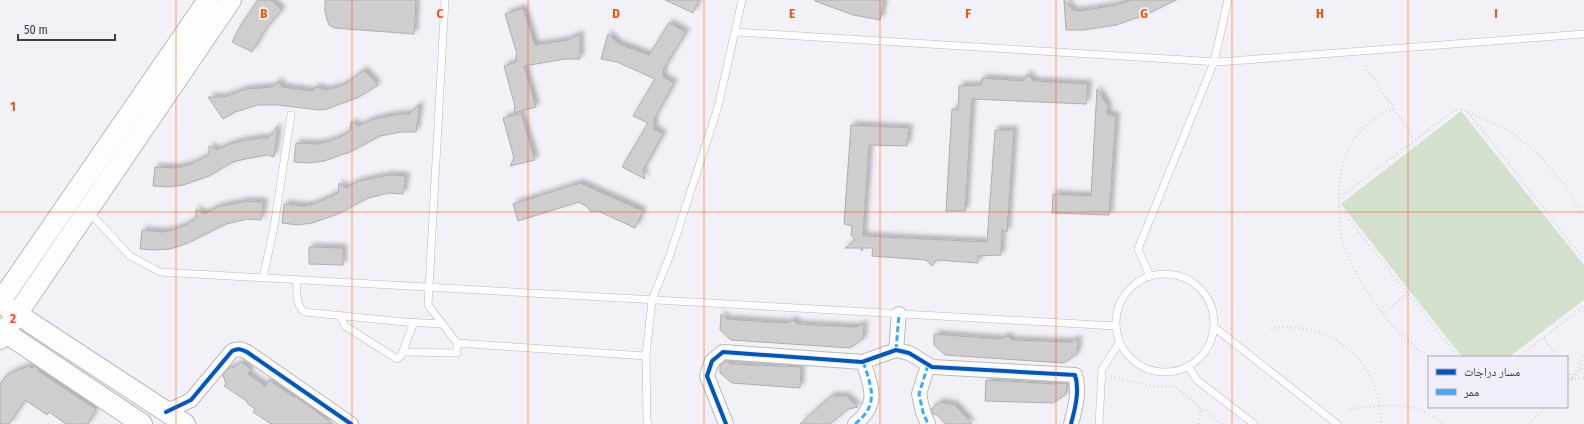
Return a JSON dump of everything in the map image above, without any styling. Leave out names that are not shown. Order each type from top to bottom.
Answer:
[{"type":"main road","points":[[185,424],[0,302],[208,0]]},
{"type":"main road","points":[[142,424],[2,333],[18,314],[231,0]]},
{"type":"street","points":[[896,350],[899,314]]},
{"type":"street","points":[[166,412],[191,400],[232,351],[240,349],[247,352],[351,424]]},
{"type":"street","points":[[726,424],[706,376],[712,361],[723,352],[862,362],[896,350],[909,353],[932,367],[1075,375],[1077,382],[1077,395],[1071,424]]},
{"type":"street","points":[[855,424],[862,419],[870,408],[872,396],[871,386],[862,362]]},
{"type":"street","points":[[928,365],[919,394],[923,412],[928,424]]},
{"type":"street","points":[[191,400],[191,424]]},
{"type":"lane","points":[[403,352],[457,353],[457,343],[428,305],[445,0]]},
{"type":"lane","points":[[648,424],[646,356],[652,300],[670,255],[718,107],[742,0]]},
{"type":"lane","points":[[1150,276],[1138,249],[1214,62],[1228,0]]},
{"type":"lane","points":[[736,32],[1214,62],[1584,34]]},
{"type":"lane","points":[[263,278],[274,227],[291,115]]},
{"type":"lane","points":[[88,211],[130,256],[160,272],[1116,326]]},
{"type":"lane","points":[[1166,274],[1182,276],[1196,284],[1207,296],[1213,311],[1214,327],[1210,343],[1201,356],[1188,366],[1172,371],[1156,371],[1141,366],[1128,356],[1120,342],[1116,326],[1118,310],[1124,295],[1136,284],[1150,276],[1166,274]]},
{"type":"lane","points":[[297,280],[296,297],[304,312],[442,324]]},
{"type":"lane","points":[[340,316],[345,326],[397,359],[403,352],[414,322]]},
{"type":"lane","points":[[1214,327],[1337,424]]},
{"type":"lane","points":[[1099,424],[1102,369],[1120,342]]},
{"type":"lane","points":[[457,343],[646,356]]},
{"type":"lane","points":[[1188,366],[1197,380],[1254,424]]},
{"type":"path","points":[[1365,66],[1415,141]]},
{"type":"path","points":[[1394,109],[1381,114],[1363,126],[1348,148],[1340,172],[1338,198],[1342,239],[1353,266],[1370,296],[1410,343],[1428,356]]},
{"type":"path","points":[[1338,198],[1456,109],[1468,112],[1508,130],[1536,152],[1568,189],[1584,218]]},
{"type":"path","points":[[1468,112],[1584,260]]},
{"type":"path","points":[[1339,207],[1457,356]]},
{"type":"path","points":[[1383,313],[1408,294]]},
{"type":"path","points":[[1520,356],[1584,306]]},
{"type":"path","points":[[1271,328],[1291,327],[1312,330],[1330,337],[1348,347],[1362,363],[1369,375],[1381,406],[1381,424]]},
{"type":"path","points":[[1544,338],[1556,356]]},
{"type":"path","points":[[1572,378],[1584,355]]},
{"type":"path","points":[[1568,382],[1584,366]]},
{"type":"path","points":[[1568,373],[1572,378]]},
{"type":"path","points":[[1111,382],[1111,376],[1152,386],[1174,386],[1222,424]]},
{"type":"path","points":[[1568,379],[1584,378]]},
{"type":"path","points":[[1350,408],[1396,404],[1415,409],[1437,418],[1443,424]]},
{"type":"path","points":[[1199,424],[1201,407]]},
{"type":"path","points":[[1530,424],[1544,408]]},
{"type":"green space","points":[[1461,111],[1584,265],[1584,300],[1510,356],[1461,356],[1341,204]]},
{"type":"building","points":[[258,0],[271,0],[282,10],[264,31],[252,52],[232,42],[241,25]]},
{"type":"building","points":[[325,0],[416,0],[414,34],[334,28],[329,25],[327,20]]},
{"type":"building","points":[[665,0],[699,0],[693,13]]},
{"type":"building","points":[[815,0],[884,0],[880,20],[853,15]]},
{"type":"building","points":[[1064,0],[1073,10],[1079,11],[1116,5],[1132,0],[1176,0],[1145,15],[1116,25],[1084,30],[1066,30]]},
{"type":"building","points":[[523,8],[535,45],[567,40],[580,34],[580,59],[565,59],[524,66],[536,107],[514,113],[515,106],[504,66],[516,62],[517,54],[505,14]]},
{"type":"building","points":[[669,23],[686,32],[664,68],[663,77],[674,83],[654,119],[654,129],[663,134],[643,170],[645,179],[622,167],[648,123],[633,116],[655,79],[617,62],[601,59],[608,34],[619,44],[649,55]]},
{"type":"building","points":[[364,70],[378,85],[359,97],[327,109],[319,110],[278,105],[258,105],[235,112],[223,119],[208,97],[223,97],[246,89],[272,87],[279,81],[282,87],[312,91],[316,87],[326,90],[341,86]]},
{"type":"building","points":[[1027,74],[1034,81],[1088,84],[1086,104],[972,99],[965,211],[946,211],[952,109],[958,110],[959,86],[981,85],[982,78],[1024,81]]},
{"type":"building","points":[[1097,89],[1108,106],[1107,114],[1116,116],[1109,215],[1052,213],[1053,194],[1091,196]]},
{"type":"building","points":[[420,104],[416,132],[401,132],[380,136],[350,152],[324,161],[309,163],[294,162],[296,143],[316,144],[327,142],[350,131],[351,122],[359,126],[371,120],[383,117],[409,114]]},
{"type":"building","points":[[521,113],[535,160],[510,166],[514,158],[503,118]]},
{"type":"building","points":[[851,125],[909,128],[907,146],[869,145],[863,236],[987,242],[995,130],[1014,130],[1007,232],[1002,230],[1001,255],[978,256],[978,263],[936,260],[932,266],[926,260],[872,256],[873,248],[863,248],[862,251],[860,248],[845,248],[855,240],[851,235],[852,226],[844,224]]},
{"type":"building","points":[[278,126],[274,157],[267,155],[233,162],[209,176],[183,185],[168,187],[153,186],[155,167],[175,168],[191,164],[209,155],[209,146],[217,150],[241,141],[268,138]]},
{"type":"building","points":[[389,175],[406,176],[403,194],[389,193],[368,198],[338,214],[312,223],[297,225],[282,223],[284,204],[304,206],[314,204],[338,193],[339,183],[346,188],[359,181]]},
{"type":"building","points":[[580,183],[643,211],[635,228],[598,211],[591,212],[587,207],[579,202],[518,221],[513,204]]},
{"type":"building","points":[[247,201],[264,202],[261,220],[247,219],[226,224],[188,243],[170,249],[140,249],[142,230],[162,232],[172,230],[186,225],[196,218],[196,209],[204,214],[217,207]]},
{"type":"building","points":[[309,247],[343,248],[343,265],[309,264]]},
{"type":"building","points":[[721,314],[727,319],[786,323],[794,320],[797,324],[855,327],[864,324],[863,339],[850,348],[731,340],[720,330]]},
{"type":"building","points":[[934,334],[1000,339],[1008,336],[1012,340],[1069,342],[1078,339],[1077,354],[1064,363],[945,355],[934,345]]},
{"type":"building","points":[[726,361],[731,364],[801,367],[800,388],[732,383],[720,373],[720,365]]},
{"type":"building","points":[[241,362],[251,369],[248,374],[265,386],[269,380],[294,397],[295,396],[333,424],[271,424],[253,412],[255,409],[247,403],[248,402],[224,386],[226,384],[223,375],[231,366],[233,368]]},
{"type":"building","points":[[28,366],[32,368],[35,366],[38,371],[96,409],[88,424],[66,424],[49,412],[47,415],[25,400],[9,424],[0,424],[0,384],[4,378],[11,373]]},
{"type":"building","points":[[986,380],[1056,384],[1066,383],[1067,386],[1066,394],[1053,403],[985,401]]},
{"type":"building","points":[[831,396],[846,396],[858,407],[848,409],[830,424],[800,424]]},
{"type":"building","points":[[940,402],[955,405],[972,424],[945,424],[937,415],[933,414],[931,409]]},
{"type":"marked path","points":[[896,350],[899,314]]},
{"type":"marked path","points":[[855,424],[868,410],[872,396],[869,381],[862,362]]},
{"type":"marked path","points":[[928,365],[919,394],[923,412],[928,424]]},
{"type":"cycle path","points":[[166,412],[191,400],[232,351],[240,349],[247,352],[351,424]]},
{"type":"cycle path","points":[[726,424],[707,376],[712,361],[723,352],[862,362],[896,350],[909,353],[932,367],[1075,375],[1077,393],[1071,424]]}]
